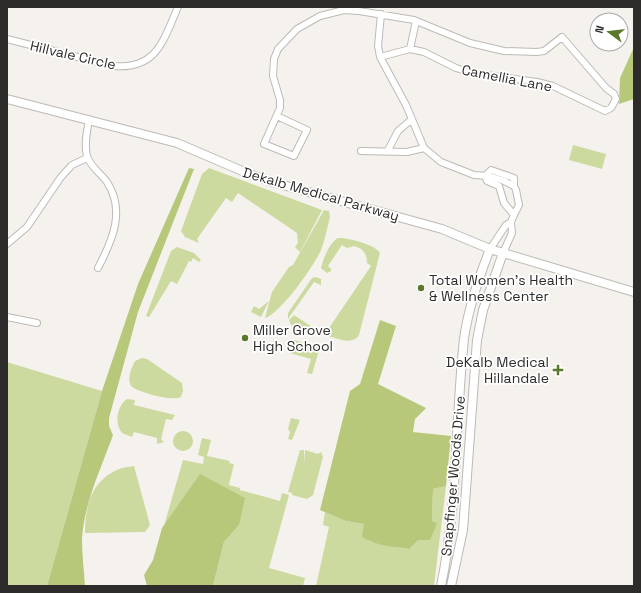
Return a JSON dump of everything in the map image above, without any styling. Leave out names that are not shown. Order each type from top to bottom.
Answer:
[{"type":"main road","name":"Dekalb Medical Parkway","points":[[7,99],[177,143],[272,182],[442,229],[490,249],[634,292]]},
{"type":"main road","name":"Snapfinger Woods Drive","points":[[441,586],[451,528],[464,338],[471,307],[490,249]]},
{"type":"main road","name":"Snapfinger Woods Drive","points":[[452,586],[463,530],[477,340],[483,310],[503,253]]},
{"type":"street","name":"Hillvale Circle","points":[[7,39],[113,66],[127,67],[140,65],[151,57],[160,47],[178,7]]},
{"type":"street","name":"Camellia Lane","points":[[277,116],[306,130],[294,156],[264,144],[280,108],[280,100],[273,76],[274,59],[278,49],[297,29],[320,16],[344,10],[381,14],[416,21],[470,44],[504,51],[544,51],[562,37],[606,88],[614,94],[616,99],[611,108],[605,111],[553,86],[538,82],[472,73],[456,68],[424,52],[410,49]]},
{"type":"street","points":[[381,14],[378,46],[380,58],[412,119],[424,148],[442,162],[474,175],[502,180],[514,186],[519,205],[511,222],[512,233],[503,253]]},
{"type":"street","points":[[380,58],[410,49],[416,21]]},
{"type":"street","points":[[387,152],[398,130],[412,119]]},
{"type":"street","points":[[89,120],[86,138],[87,158],[108,183],[116,203],[116,226],[109,246],[98,268]]},
{"type":"street","points":[[361,151],[408,152],[424,148]]},
{"type":"street","points":[[7,244],[27,227],[61,177],[72,165],[87,158]]},
{"type":"street","points":[[502,180],[504,203],[514,215]]},
{"type":"street","points":[[490,249],[506,225],[511,222]]},
{"type":"street","points":[[7,317],[37,323]]},
{"type":"green space","points":[[634,47],[634,99],[619,104],[620,78]]},
{"type":"green space","points":[[573,145],[606,154],[602,169],[569,160]]},
{"type":"green space","points":[[189,168],[194,169],[138,312],[109,418],[109,426],[113,435],[94,486],[83,526],[82,545],[85,586],[47,586],[102,391],[138,284]]},
{"type":"green space","points":[[209,168],[322,210],[300,252],[295,247],[298,243],[297,233],[238,193],[232,202],[226,198],[197,239],[199,243],[185,237],[181,231],[202,174]]},
{"type":"green space","points":[[324,210],[329,211],[330,217],[321,250],[304,277],[287,299],[271,315],[265,318],[272,292],[289,267],[293,265]]},
{"type":"green space","points":[[338,238],[368,244],[380,253],[359,335],[348,341],[325,335],[371,266],[367,263],[365,254],[360,248],[354,246],[347,248],[342,245],[328,266],[331,271],[327,273],[321,268],[330,247]]},
{"type":"green space","points":[[177,247],[194,253],[201,260],[199,262],[193,258],[191,262],[189,261],[177,284],[171,281],[149,317],[146,316],[171,251]]},
{"type":"green space","points":[[316,277],[321,279],[321,285],[314,282],[288,319],[288,313],[312,278]]},
{"type":"green space","points":[[269,301],[261,317],[251,312],[254,306],[259,309]]},
{"type":"green space","points":[[294,315],[312,327],[320,328],[324,331],[323,334],[291,325],[289,320]]},
{"type":"green space","points":[[380,320],[396,326],[378,384],[426,408],[415,419],[413,432],[451,436],[446,486],[433,489],[432,521],[437,523],[430,540],[418,540],[409,549],[377,544],[362,537],[364,524],[346,521],[320,510],[350,391],[360,384]]},
{"type":"green space","points":[[294,340],[320,347],[312,374],[307,373],[311,359],[290,353]]},
{"type":"green space","points":[[142,358],[147,359],[182,383],[183,391],[181,397],[171,398],[155,396],[131,386],[129,377],[132,367],[135,361]]},
{"type":"green space","points":[[7,362],[102,391],[47,586],[7,586]]},
{"type":"green space","points":[[127,399],[135,400],[134,405],[175,415],[172,420],[166,419],[161,439],[164,442],[157,444],[157,438],[134,432],[132,437],[122,433],[117,420],[119,410]]},
{"type":"green space","points":[[291,418],[300,420],[292,440],[288,439],[290,432],[288,429]]},
{"type":"green space","points":[[183,431],[190,434],[193,441],[190,448],[183,451],[176,448],[173,441],[176,434]]},
{"type":"green space","points":[[202,438],[211,440],[207,456],[230,461],[229,463],[234,464],[229,485],[240,488],[240,490],[280,501],[282,493],[289,495],[269,568],[305,578],[303,586],[213,586],[224,542],[239,525],[164,526],[183,460],[203,464],[204,457],[198,455]]},
{"type":"green space","points":[[300,450],[304,450],[304,465],[305,450],[318,454],[321,452],[323,457],[313,495],[307,499],[292,495],[292,493],[288,492]]},
{"type":"green space","points":[[134,466],[150,525],[145,532],[85,533],[86,515],[90,498],[99,483],[115,471]]},
{"type":"green space","points":[[200,474],[245,498],[239,525],[224,542],[213,586],[147,586],[144,575],[153,560],[162,528]]},
{"type":"green space","points":[[446,486],[434,586],[316,586],[329,527],[323,525],[325,512],[346,521],[364,524],[369,541],[386,546],[400,546],[432,521],[433,489]]},
{"type":"place","name":"Total Women’s Health & Wellness Center","points":[[421,288]]},
{"type":"place","name":"Miller Grove High School","points":[[245,338]]},
{"type":"place","name":"DeKalb Medical Hillandale","points":[[558,370]]}]
